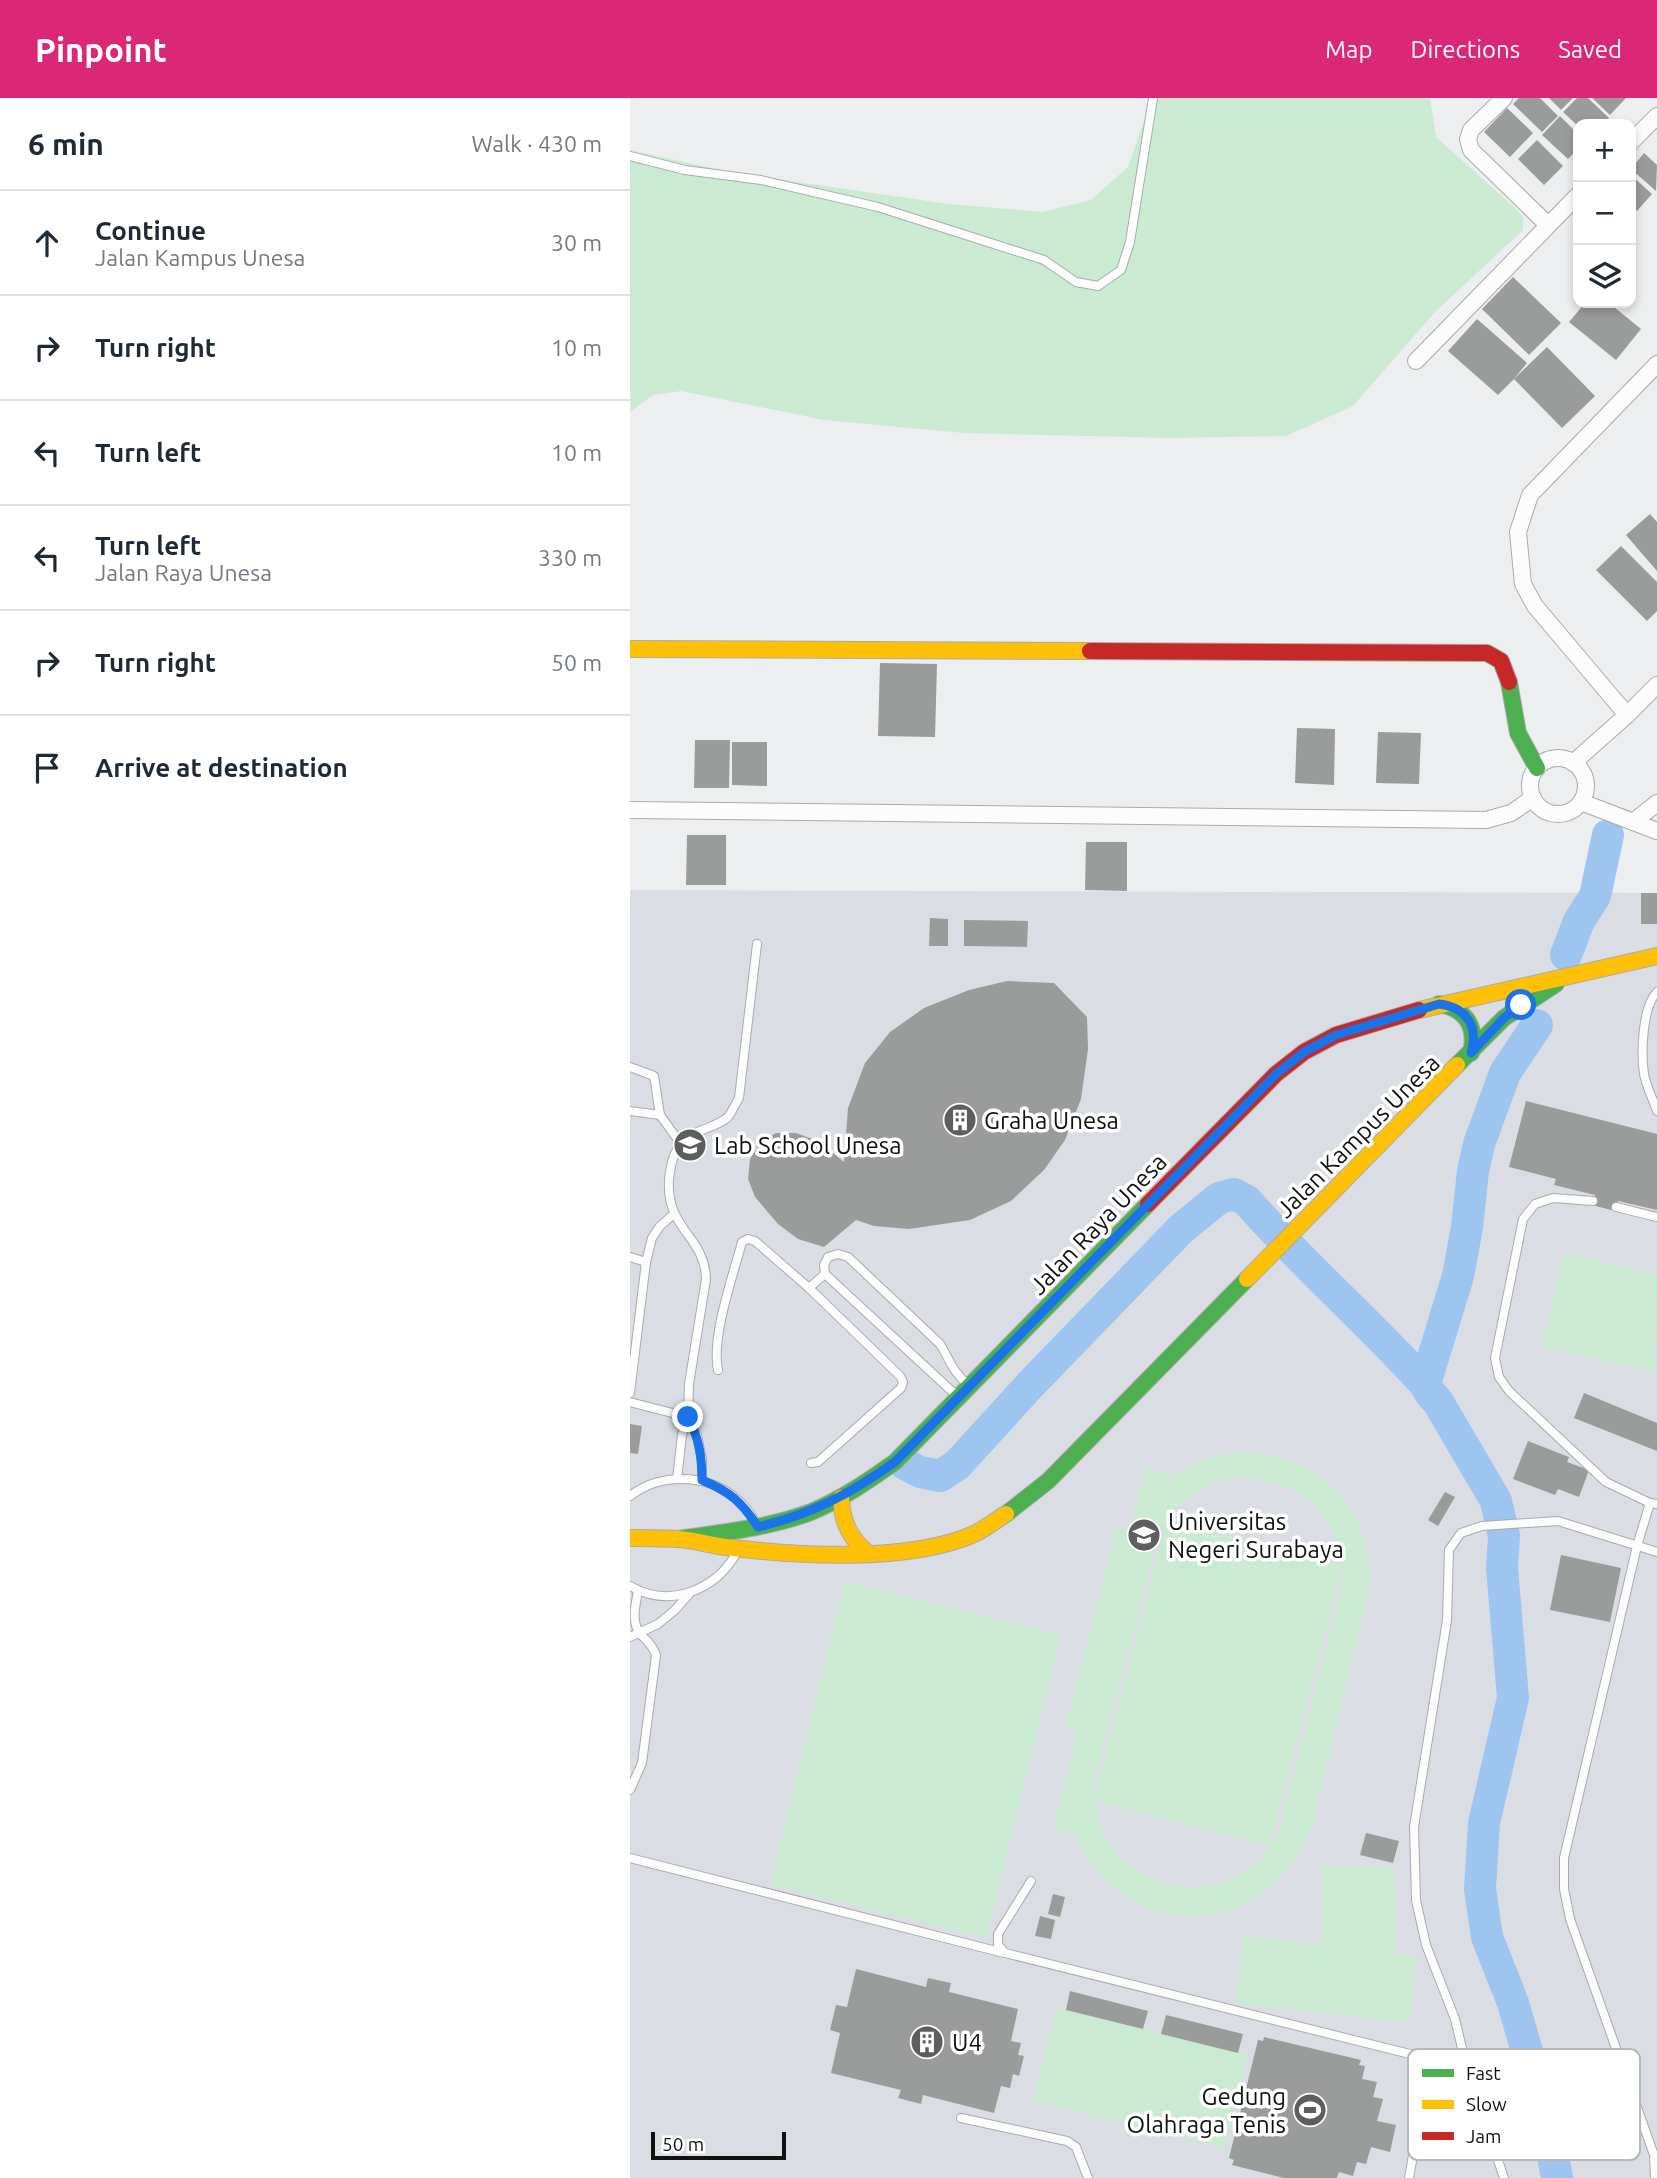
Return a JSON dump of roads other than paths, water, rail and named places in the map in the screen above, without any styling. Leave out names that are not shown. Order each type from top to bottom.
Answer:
[{"type":"main road","points":[[630,649],[1487,653],[1501,661],[1508,676],[1518,733],[1536,768]]},
{"type":"main road","name":"Jalan Raya Unesa","points":[[679,1539],[758,1527],[801,1516],[841,1498],[895,1462],[1276,1074],[1304,1052],[1336,1035],[1439,1004],[1657,956]]},
{"type":"main road","name":"Jalan Kampus Unesa","points":[[1275,1252],[1512,1012],[1571,975]]},
{"type":"main road","points":[[1439,1004],[1450,1005],[1469,1019],[1474,1030],[1471,1053]]},
{"type":"main road","name":"Jalan Raya Unesa","points":[[630,1538],[679,1539],[739,1548],[869,1554],[908,1551],[948,1543],[976,1533],[1016,1507],[1048,1481],[1275,1252]]},
{"type":"main road","points":[[841,1498],[841,1514],[846,1530],[856,1544],[869,1554]]},
{"type":"street","points":[[1504,98],[1471,130],[1468,139],[1471,150],[1548,225]]},
{"type":"street","points":[[1636,137],[1657,116]]},
{"type":"street","points":[[1416,361],[1573,200]]},
{"type":"street","points":[[1627,715],[1535,606],[1523,584],[1518,532],[1530,495],[1657,363]]},
{"type":"street","points":[[1573,763],[1657,685]]},
{"type":"street","points":[[1554,758],[1564,759],[1581,769],[1586,782],[1585,795],[1581,802],[1568,812],[1552,813],[1544,810],[1533,798],[1530,783],[1536,768],[1554,758]]},
{"type":"street","points":[[630,810],[1486,820],[1511,813],[1533,798]]},
{"type":"street","points":[[1581,802],[1657,831]]},
{"type":"street","points":[[1633,822],[1657,803]]},
{"type":"lane","points":[[630,156],[685,170],[761,180],[878,207],[1044,260],[1076,282],[1098,286],[1121,270],[1130,242],[1153,98]]},
{"type":"lane","points":[[677,1479],[682,1435],[688,1417],[689,1384],[706,1266],[703,1255],[674,1214],[668,1197],[670,1168],[681,1144],[727,1117],[739,1098],[757,944]]},
{"type":"lane","points":[[1657,992],[1649,1007],[1644,1030],[1644,1075],[1657,1111]]},
{"type":"lane","points":[[630,1067],[653,1076],[660,1115],[681,1144]]},
{"type":"lane","points":[[630,1111],[660,1115]]},
{"type":"lane","points":[[1593,1201],[1553,1199],[1535,1204],[1523,1219],[1495,1359],[1499,1377],[1509,1391],[1606,1482],[1654,1503],[1637,1546],[1564,1858],[1564,1889],[1570,1919],[1616,2049]]},
{"type":"lane","points":[[1616,1207],[1657,1217]]},
{"type":"lane","points":[[630,1393],[646,1262],[652,1238],[660,1226],[674,1214]]},
{"type":"lane","points":[[718,1370],[715,1358],[721,1324],[742,1242],[748,1239],[755,1241],[809,1288],[900,1376],[903,1382],[901,1388],[818,1462],[811,1463]]},
{"type":"lane","points":[[630,1257],[646,1262]]},
{"type":"lane","points":[[828,1257],[848,1257],[940,1344],[965,1393],[825,1274],[824,1265],[828,1257]]},
{"type":"lane","points":[[809,1288],[825,1274]]},
{"type":"lane","points":[[630,1402],[688,1417],[697,1435],[702,1459],[702,1480]]},
{"type":"lane","points":[[630,1496],[656,1482],[702,1480],[725,1490],[744,1506],[758,1527]]},
{"type":"lane","points":[[1462,2049],[1455,2020],[1426,1945],[1416,1900],[1414,1827],[1447,1619],[1449,1550],[1461,1533],[1482,1526],[1558,1521],[1657,1552]]},
{"type":"lane","points":[[634,1634],[634,1589],[655,1596],[673,1596],[705,1587],[719,1577],[739,1548]]},
{"type":"lane","points":[[634,1634],[658,1624],[675,1610],[689,1593]]},
{"type":"lane","points":[[630,1790],[642,1763],[656,1655],[651,1643],[634,1634]]},
{"type":"lane","points":[[630,1858],[1408,2054]]},
{"type":"lane","points":[[1005,1953],[998,1945],[998,1934],[1031,1881]]},
{"type":"lane","points":[[1640,2116],[1654,2155],[1655,2178]]},
{"type":"lane","points":[[961,2118],[1067,2141],[1076,2147],[1088,2178]]},
{"type":"lane","points":[[1409,2178],[1412,2160]]},
{"type":"lane","points":[[1498,2160],[1504,2178]]},
{"type":"waterway","points":[[1566,955],[1579,921],[1595,896],[1608,835]]},
{"type":"waterway","points":[[1526,2049],[1513,2003],[1487,1937],[1480,1889],[1484,1823],[1513,1698],[1502,1568],[1504,1536],[1496,1501],[1425,1384],[1458,1276],[1479,1144],[1505,1073],[1537,1025]]},
{"type":"waterway","points":[[905,1464],[920,1472],[940,1476],[957,1465],[1030,1385],[1181,1229],[1219,1198],[1234,1194],[1247,1201],[1425,1384]]},
{"type":"waterway","points":[[1554,2160],[1557,2178]]},
{"type":"place","name":"Graha Unesa","points":[[960,1120]]},
{"type":"place","name":"Lab School Unesa","points":[[690,1145]]},
{"type":"place","name":"Universitas Negeri Surabaya","points":[[1144,1535]]},
{"type":"place","name":"U4","points":[[927,2042]]},
{"type":"place","name":"Gedung Olahraga Tenis","points":[[1310,2110]]}]
